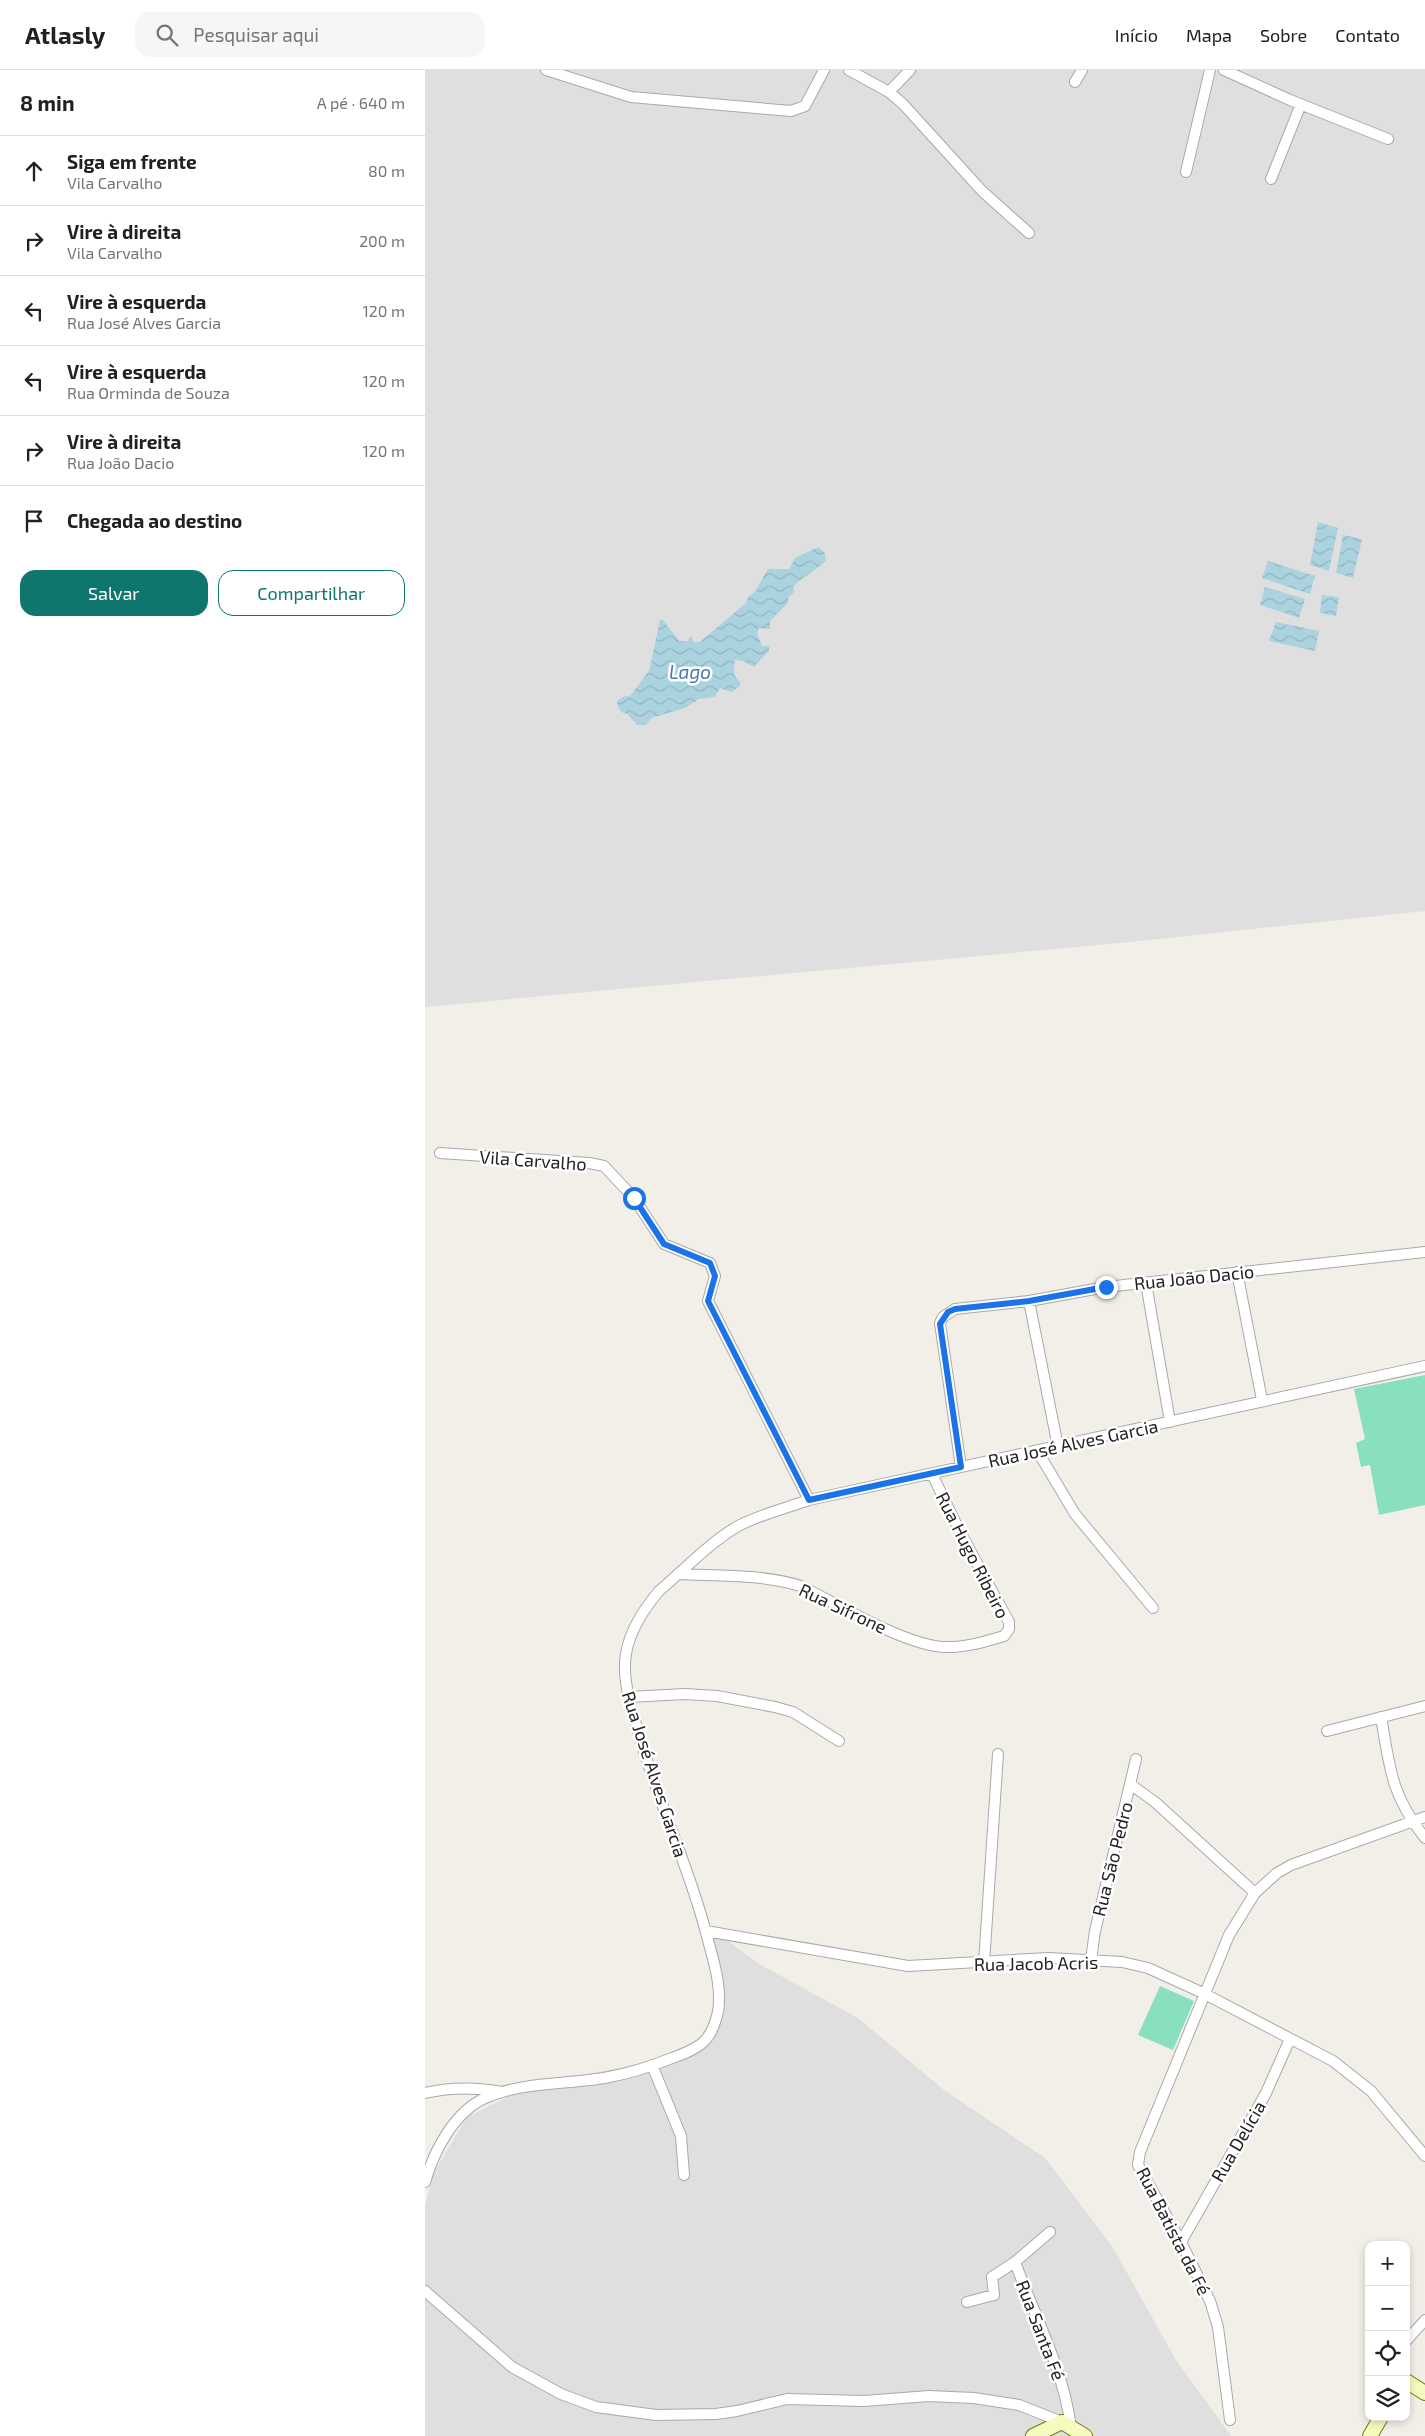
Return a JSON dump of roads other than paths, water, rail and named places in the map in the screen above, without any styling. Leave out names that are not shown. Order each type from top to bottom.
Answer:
[{"type":"street","points":[[546,70],[631,97],[791,110],[805,106],[824,70]]},
{"type":"street","points":[[849,70],[889,92],[903,104],[982,191],[1029,233]]},
{"type":"street","points":[[889,92],[910,70]]},
{"type":"street","points":[[1075,82],[1082,70]]},
{"type":"street","points":[[1186,172],[1210,70]]},
{"type":"street","points":[[1224,70],[1301,104],[1388,138]]},
{"type":"street","points":[[1271,179],[1301,104]]},
{"type":"street","name":"Vila Carvalho","points":[[439,1153],[589,1163],[604,1166],[634,1198],[664,1244],[710,1263],[715,1276],[708,1301],[809,1500]]},
{"type":"street","name":"Rua João Dacio","points":[[961,1467],[940,1324],[948,1312],[955,1309],[1029,1301],[1106,1287],[1425,1252]]},
{"type":"street","points":[[1237,1272],[1262,1400]]},
{"type":"street","points":[[1146,1283],[1170,1422]]},
{"type":"street","points":[[1029,1301],[1058,1447]]},
{"type":"street","name":"Rua José Alves Garcia","points":[[425,2182],[437,2152],[456,2122],[466,2111],[485,2098],[519,2088],[609,2077],[652,2065],[699,2045],[706,2040],[711,2030],[717,2014],[718,1993],[715,1965],[706,1931],[645,1757],[625,1680],[625,1661],[630,1639],[651,1600],[678,1574],[739,1526],[763,1515],[809,1500],[1038,1452],[1262,1400],[1425,1366]]},
{"type":"street","points":[[1038,1452],[1075,1514],[1153,1608]]},
{"type":"street","name":"Rua Hugo Ribeiro","points":[[932,1474],[959,1530],[1009,1622],[1009,1629],[1004,1636]]},
{"type":"street","name":"Rua Sifrone","points":[[678,1574],[766,1578],[801,1586],[902,1636],[923,1644],[955,1647],[1004,1636]]},
{"type":"street","points":[[629,1697],[685,1694],[717,1696],[775,1706],[793,1712],[839,1741]]},
{"type":"street","points":[[1327,1731],[1425,1706]]},
{"type":"street","points":[[1381,1717],[1394,1786],[1411,1821],[1425,1838]]},
{"type":"street","points":[[984,1963],[998,1754]]},
{"type":"street","name":"Rua São Pedro","points":[[1091,1960],[1095,1930],[1136,1759]]},
{"type":"street","points":[[1130,1784],[1155,1802],[1255,1894]]},
{"type":"street","name":"Rua Batista da Fé","points":[[1230,2420],[1218,2327],[1211,2301],[1138,2165],[1138,2159],[1203,1993],[1229,1935],[1255,1894],[1277,1873],[1291,1865],[1425,1817]]},
{"type":"street","name":"Rua Jacob Acris","points":[[706,1931],[908,1966],[1049,1958],[1123,1962],[1148,1968],[1203,1993],[1333,2061],[1353,2075],[1377,2098],[1425,2156]]},
{"type":"street","name":"Rua Delícia","points":[[1181,2242],[1266,2093],[1291,2038]]},
{"type":"street","points":[[652,2065],[681,2136],[684,2175]]},
{"type":"street","points":[[425,2093],[460,2088],[483,2088],[505,2093]]},
{"type":"street","points":[[967,2302],[994,2295],[992,2278],[1015,2262],[1050,2232]]},
{"type":"street","name":"Rua Santa Fé","points":[[1015,2262],[1050,2345],[1063,2384],[1067,2425]]},
{"type":"street","points":[[425,2292],[512,2367],[561,2394],[596,2407],[656,2415],[716,2414],[787,2399],[864,2401],[929,2396],[974,2398],[1019,2405],[1067,2425],[1085,2436]]},
{"type":"street","points":[[1410,2337],[1425,2320]]},
{"type":"street","points":[[1410,2383],[1425,2393]]},
{"type":"street","points":[[1371,2436],[1379,2421]]},
{"type":"street","points":[[1033,2436],[1067,2425]]},
{"type":"water","points":[[1318,522],[1338,528],[1329,571],[1310,565]]},
{"type":"water","points":[[1343,535],[1362,539],[1353,578],[1336,573]]},
{"type":"water","name":"Lago","points":[[818,547],[825,553],[826,561],[793,587],[794,592],[788,598],[788,603],[770,621],[770,629],[759,628],[757,633],[762,646],[769,646],[769,651],[754,667],[743,661],[735,660],[735,675],[740,681],[740,686],[731,692],[720,688],[715,697],[699,699],[685,708],[651,718],[646,725],[637,725],[627,714],[621,712],[617,704],[618,700],[625,696],[630,696],[649,671],[660,620],[663,620],[679,641],[688,641],[692,637],[693,642],[700,642],[746,603],[748,597],[755,592],[768,569],[789,569],[795,558]]},
{"type":"water","points":[[1268,561],[1315,576],[1310,594],[1262,578]]},
{"type":"water","points":[[1265,587],[1305,599],[1299,618],[1260,605]]},
{"type":"water","points":[[1322,595],[1339,597],[1336,616],[1320,613]]},
{"type":"water","points":[[1276,622],[1319,631],[1315,651],[1269,641]]}]
